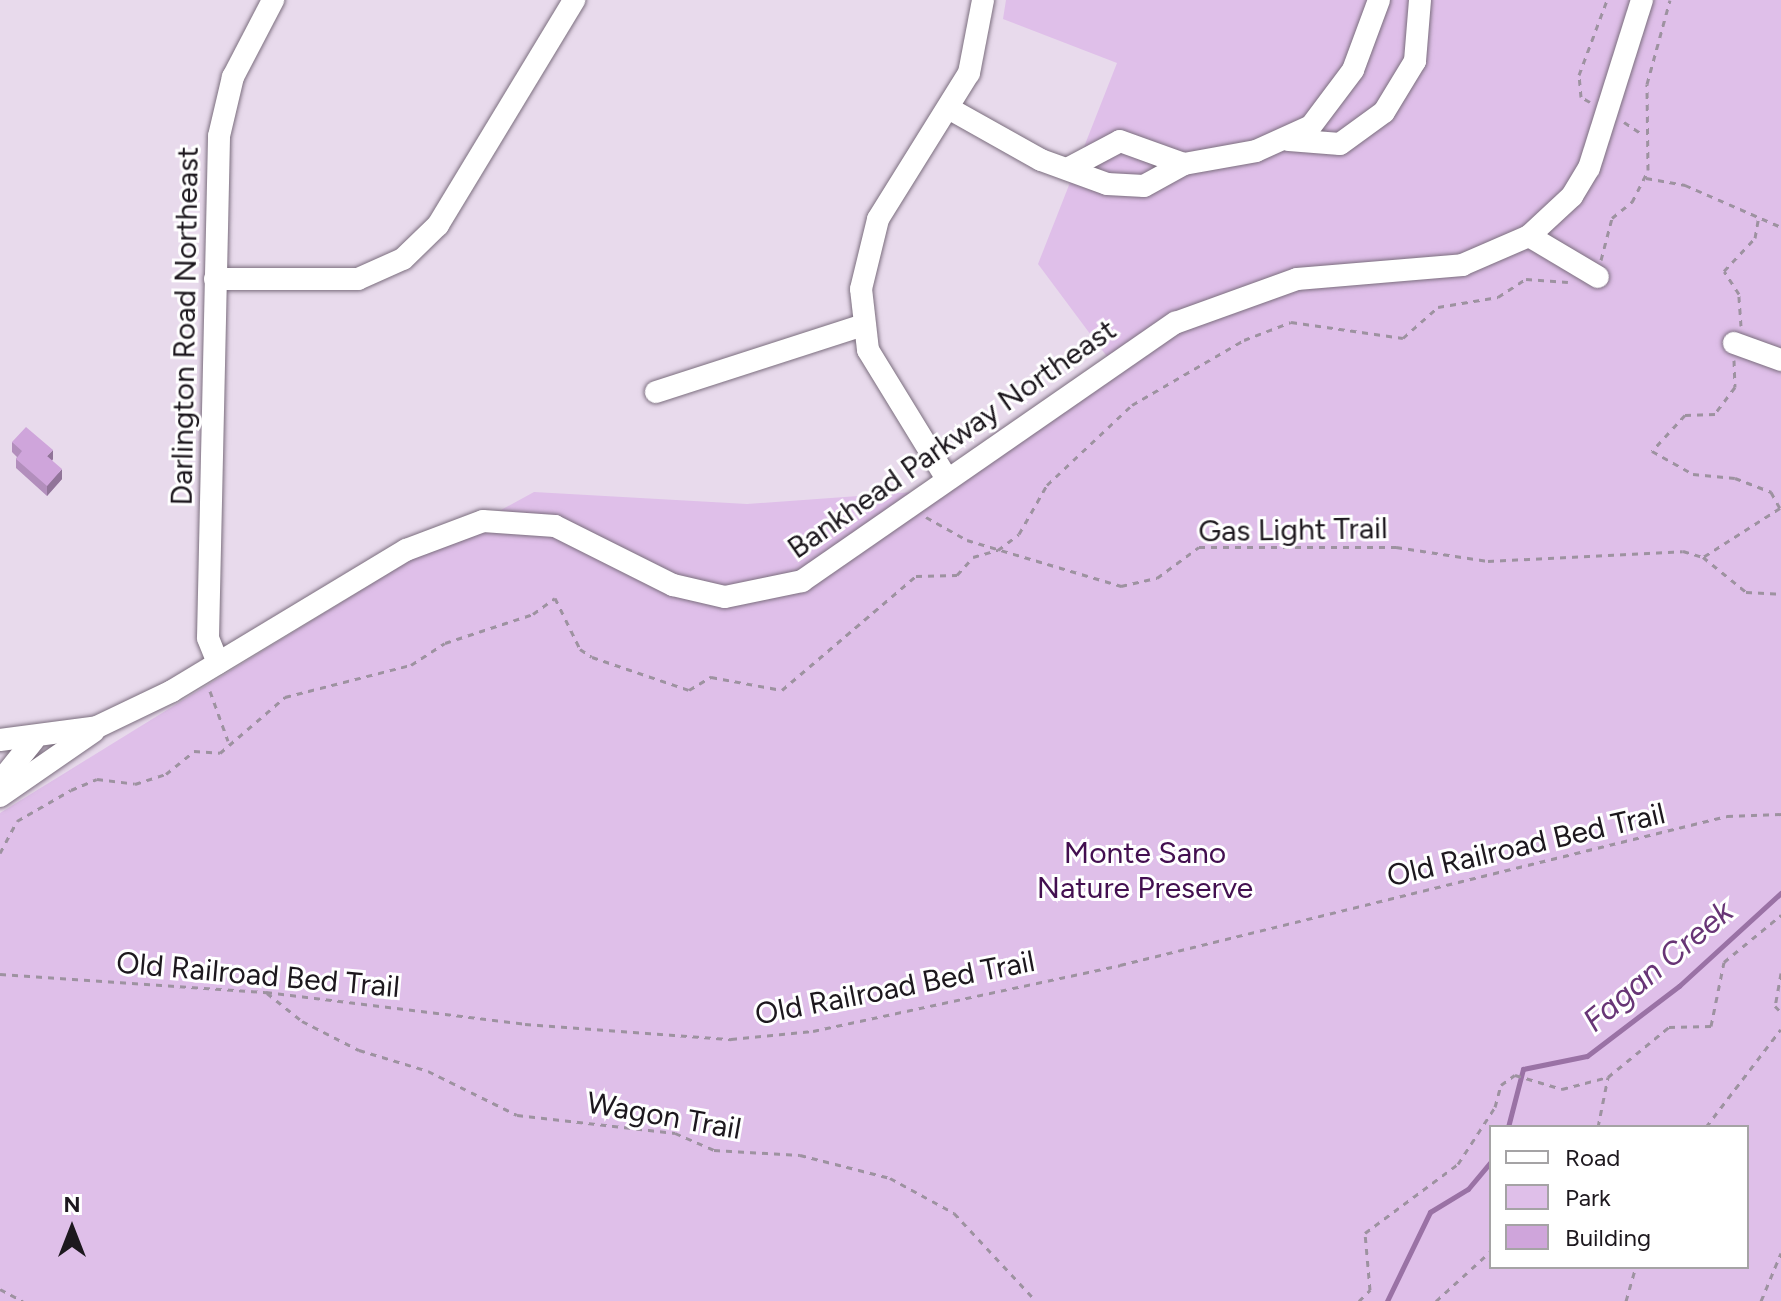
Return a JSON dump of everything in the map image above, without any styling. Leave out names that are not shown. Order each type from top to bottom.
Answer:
[{"type":"street","name":"Darlington Road Northeast","points":[[214,666],[208,638],[215,279],[224,107],[273,0]]},
{"type":"street","points":[[215,279],[331,279],[384,270],[438,225],[574,0]]},
{"type":"street","points":[[947,479],[885,385],[863,325],[868,240],[969,73],[983,0]]},
{"type":"street","points":[[1289,140],[1331,107],[1379,0]]},
{"type":"street","points":[[950,109],[1014,147],[1126,188],[1184,164],[1289,140],[1340,144],[1384,112],[1415,61],[1420,0]]},
{"type":"street","name":"Bankhead Parkway Northeast","points":[[0,740],[33,741],[97,727],[214,666],[406,550],[483,521],[555,526],[673,585],[748,597],[802,581],[1175,323],[1224,299],[1343,273],[1462,265],[1529,236],[1572,196],[1589,168],[1642,0]]},
{"type":"street","points":[[1071,167],[1120,141],[1184,164]]},
{"type":"street","points":[[1529,236],[1598,277]]},
{"type":"street","points":[[656,392],[863,325]]},
{"type":"street","points":[[1734,343],[1781,360]]},
{"type":"street","points":[[0,796],[36,776],[97,727]]},
{"type":"street","points":[[33,741],[36,776]]},
{"type":"street","points":[[0,782],[33,741]]},
{"type":"street","points":[[0,757],[0,782]]},
{"type":"path","points":[[1598,277],[1612,218],[1646,178],[1647,84],[1670,0]]},
{"type":"path","points":[[1646,178],[1759,215],[1781,227]]},
{"type":"path","points":[[1759,215],[1755,238],[1724,271],[1745,319],[1734,343],[1735,387],[1715,414],[1685,415],[1652,451],[1693,474],[1761,484],[1780,508],[1703,557],[1746,592],[1781,594]]},
{"type":"path","name":"Gas Light Trail","points":[[913,502],[943,530],[1121,586],[1157,578],[1199,547],[1396,547],[1488,561],[1703,557]]},
{"type":"path","points":[[214,666],[210,707],[228,741]]},
{"type":"path","name":"Old Railroad Bed Trail","points":[[0,974],[266,992],[525,1024],[731,1039],[813,1031],[1120,965],[1727,816],[1781,814]]},
{"type":"path","points":[[1359,1301],[1370,1290],[1365,1233],[1458,1164],[1495,1107],[1501,1085],[1515,1075],[1562,1089],[1608,1077],[1669,1027],[1711,1026],[1724,962],[1781,915]]},
{"type":"path","points":[[1781,973],[1775,1006],[1781,1012]]},
{"type":"path","name":"Wagon Trail","points":[[266,992],[302,1021],[359,1050],[428,1071],[517,1115],[675,1133],[714,1150],[800,1155],[890,1178],[954,1213],[1036,1301]]},
{"type":"path","points":[[1708,1125],[1781,1029]]},
{"type":"path","points":[[1598,1125],[1608,1077]]},
{"type":"path","points":[[1436,1301],[1489,1253]]},
{"type":"path","points":[[1761,1301],[1781,1253]]},
{"type":"path","points":[[1626,1301],[1635,1269]]},
{"type":"path","points":[[0,1289],[23,1301]]},
{"type":"green space","name":"Monte Sano Nature Preserve","points":[[1006,0],[1781,0],[1781,1301],[0,1301],[0,813],[415,557],[534,492],[747,504],[941,490],[1114,366],[1038,264],[1117,63],[1003,19]]},
{"type":"building","points":[[26,427],[53,450],[47,456],[62,469],[47,486],[16,459],[22,451],[12,442]]},
{"type":"waterway","name":"Fagan Creek","points":[[1509,1125],[1523,1069],[1587,1056],[1679,986],[1781,893]]},
{"type":"waterway","name":"Fagan Creek","points":[[1387,1301],[1430,1212],[1468,1189],[1489,1164]]}]
